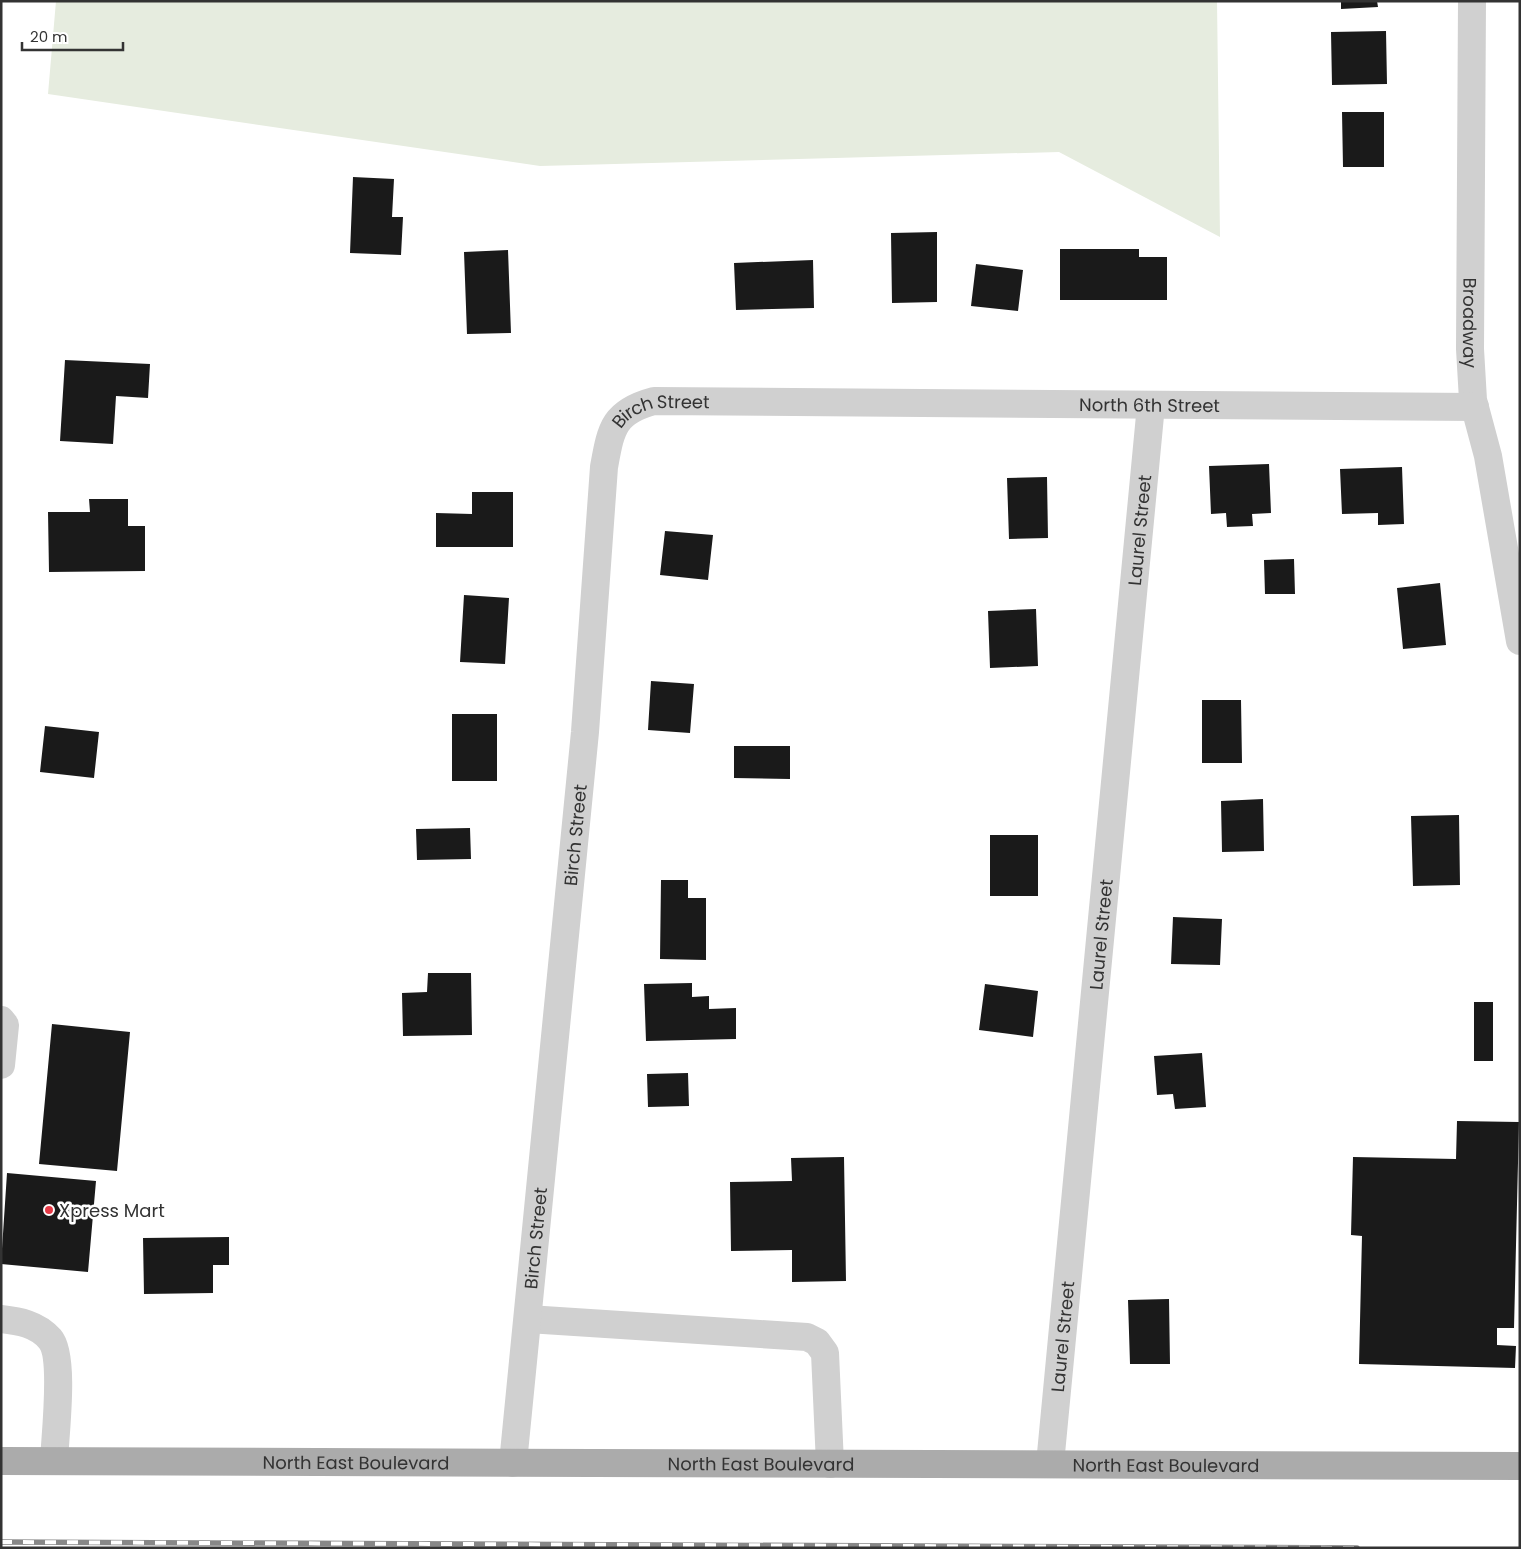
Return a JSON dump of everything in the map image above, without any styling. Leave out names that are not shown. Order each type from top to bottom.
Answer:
[{"type":"main road","name":"North East Boulevard","points":[[1,1461],[1520,1466]]},
{"type":"street","name":"Broadway","points":[[1472,1],[1470,349],[1473,400],[1488,456],[1520,641]]},
{"type":"street","name":"Birch Street","points":[[513,1463],[584,742],[604,467],[611,433],[625,412],[633,406],[654,400],[824,402]]},
{"type":"street","name":"North 6th Street","points":[[824,402],[1476,407]]},
{"type":"street","name":"Laurel Street","points":[[1050,1464],[1151,405]]},
{"type":"street","points":[[1,1020],[5,1025],[1,1065]]},
{"type":"street","points":[[528,1318],[807,1337],[817,1342],[825,1354],[830,1464]]},
{"type":"street","points":[[1,1319],[26,1322],[51,1339],[59,1360],[54,1461]]},
{"type":"shaded area","points":[[56,1],[1217,1],[1220,237],[1059,152],[540,166],[48,94]]},
{"type":"building","points":[[1341,1],[1377,1],[1378,7],[1341,9]]},
{"type":"building","points":[[1386,31],[1387,84],[1332,85],[1331,32]]},
{"type":"building","points":[[1342,112],[1384,112],[1384,167],[1343,167]]},
{"type":"building","points":[[353,177],[394,179],[392,217],[403,217],[401,255],[350,253]]},
{"type":"building","points":[[937,232],[937,302],[892,303],[891,233]]},
{"type":"building","points":[[1060,249],[1139,249],[1139,257],[1167,257],[1167,300],[1060,300]]},
{"type":"building","points":[[508,250],[511,333],[467,334],[464,252]]},
{"type":"building","points":[[813,260],[814,308],[736,310],[734,263]]},
{"type":"building","points":[[976,264],[1023,270],[1018,311],[971,306]]},
{"type":"building","points":[[65,360],[150,364],[148,398],[116,396],[113,444],[60,441]]},
{"type":"building","points":[[1269,464],[1271,513],[1252,514],[1253,526],[1227,527],[1226,513],[1211,514],[1209,466]]},
{"type":"building","points":[[1402,467],[1404,524],[1378,525],[1378,513],[1342,514],[1340,469]]},
{"type":"building","points":[[1047,477],[1048,538],[1009,539],[1007,478]]},
{"type":"building","points":[[472,492],[513,492],[513,547],[436,547],[436,513],[472,514]]},
{"type":"building","points":[[89,499],[128,499],[128,526],[145,526],[145,571],[49,572],[48,512],[90,512]]},
{"type":"building","points":[[665,531],[713,535],[708,580],[660,575]]},
{"type":"building","points":[[1294,559],[1295,594],[1265,594],[1264,560]]},
{"type":"building","points":[[1440,583],[1446,645],[1403,649],[1397,588]]},
{"type":"building","points":[[464,595],[509,598],[505,664],[460,662]]},
{"type":"building","points":[[1036,609],[1038,666],[990,668],[988,611]]},
{"type":"building","points":[[651,681],[694,684],[690,733],[648,730]]},
{"type":"building","points":[[1202,700],[1241,700],[1242,763],[1202,763]]},
{"type":"building","points":[[452,714],[497,714],[497,781],[452,781]]},
{"type":"building","points":[[45,726],[99,732],[94,778],[40,772]]},
{"type":"building","points":[[734,746],[790,746],[790,779],[734,778]]},
{"type":"building","points":[[1263,799],[1264,851],[1222,852],[1221,801]]},
{"type":"building","points":[[1459,815],[1460,885],[1413,886],[1411,816]]},
{"type":"building","points":[[470,828],[471,859],[417,860],[416,829]]},
{"type":"building","points":[[990,835],[1038,835],[1038,896],[990,896]]},
{"type":"building","points":[[661,880],[688,880],[688,898],[706,898],[706,960],[660,959]]},
{"type":"building","points":[[1173,917],[1222,919],[1220,965],[1171,964]]},
{"type":"building","points":[[428,973],[471,973],[472,1035],[403,1036],[402,993],[427,992]]},
{"type":"building","points":[[692,983],[692,997],[709,996],[709,1009],[736,1008],[736,1039],[646,1041],[644,984]]},
{"type":"building","points":[[985,984],[1038,991],[1033,1037],[979,1030]]},
{"type":"building","points":[[1474,1002],[1493,1002],[1493,1061],[1474,1061]]},
{"type":"building","points":[[52,1024],[130,1032],[117,1171],[39,1164]]},
{"type":"building","points":[[1202,1053],[1206,1107],[1175,1109],[1173,1094],[1157,1095],[1154,1056]]},
{"type":"building","points":[[688,1073],[689,1106],[648,1107],[647,1074]]},
{"type":"building","points":[[1457,1121],[1519,1122],[1514,1328],[1497,1328],[1497,1345],[1516,1346],[1515,1368],[1359,1364],[1362,1236],[1351,1235],[1353,1157],[1456,1159]]},
{"type":"building","points":[[844,1157],[846,1281],[792,1282],[792,1250],[731,1251],[730,1182],[792,1181],[791,1158]]},
{"type":"building","name":"Xpress Mart","points":[[7,1173],[96,1181],[88,1272],[1,1264]]},
{"type":"building","points":[[229,1237],[229,1265],[213,1265],[213,1293],[144,1294],[143,1238]]},
{"type":"building","points":[[1169,1299],[1170,1364],[1130,1364],[1128,1300]]},
{"type":"railway","points":[[1,1542],[1357,1548]]},
{"type":"place","name":"Xpress Mart","points":[[49,1210]]}]
